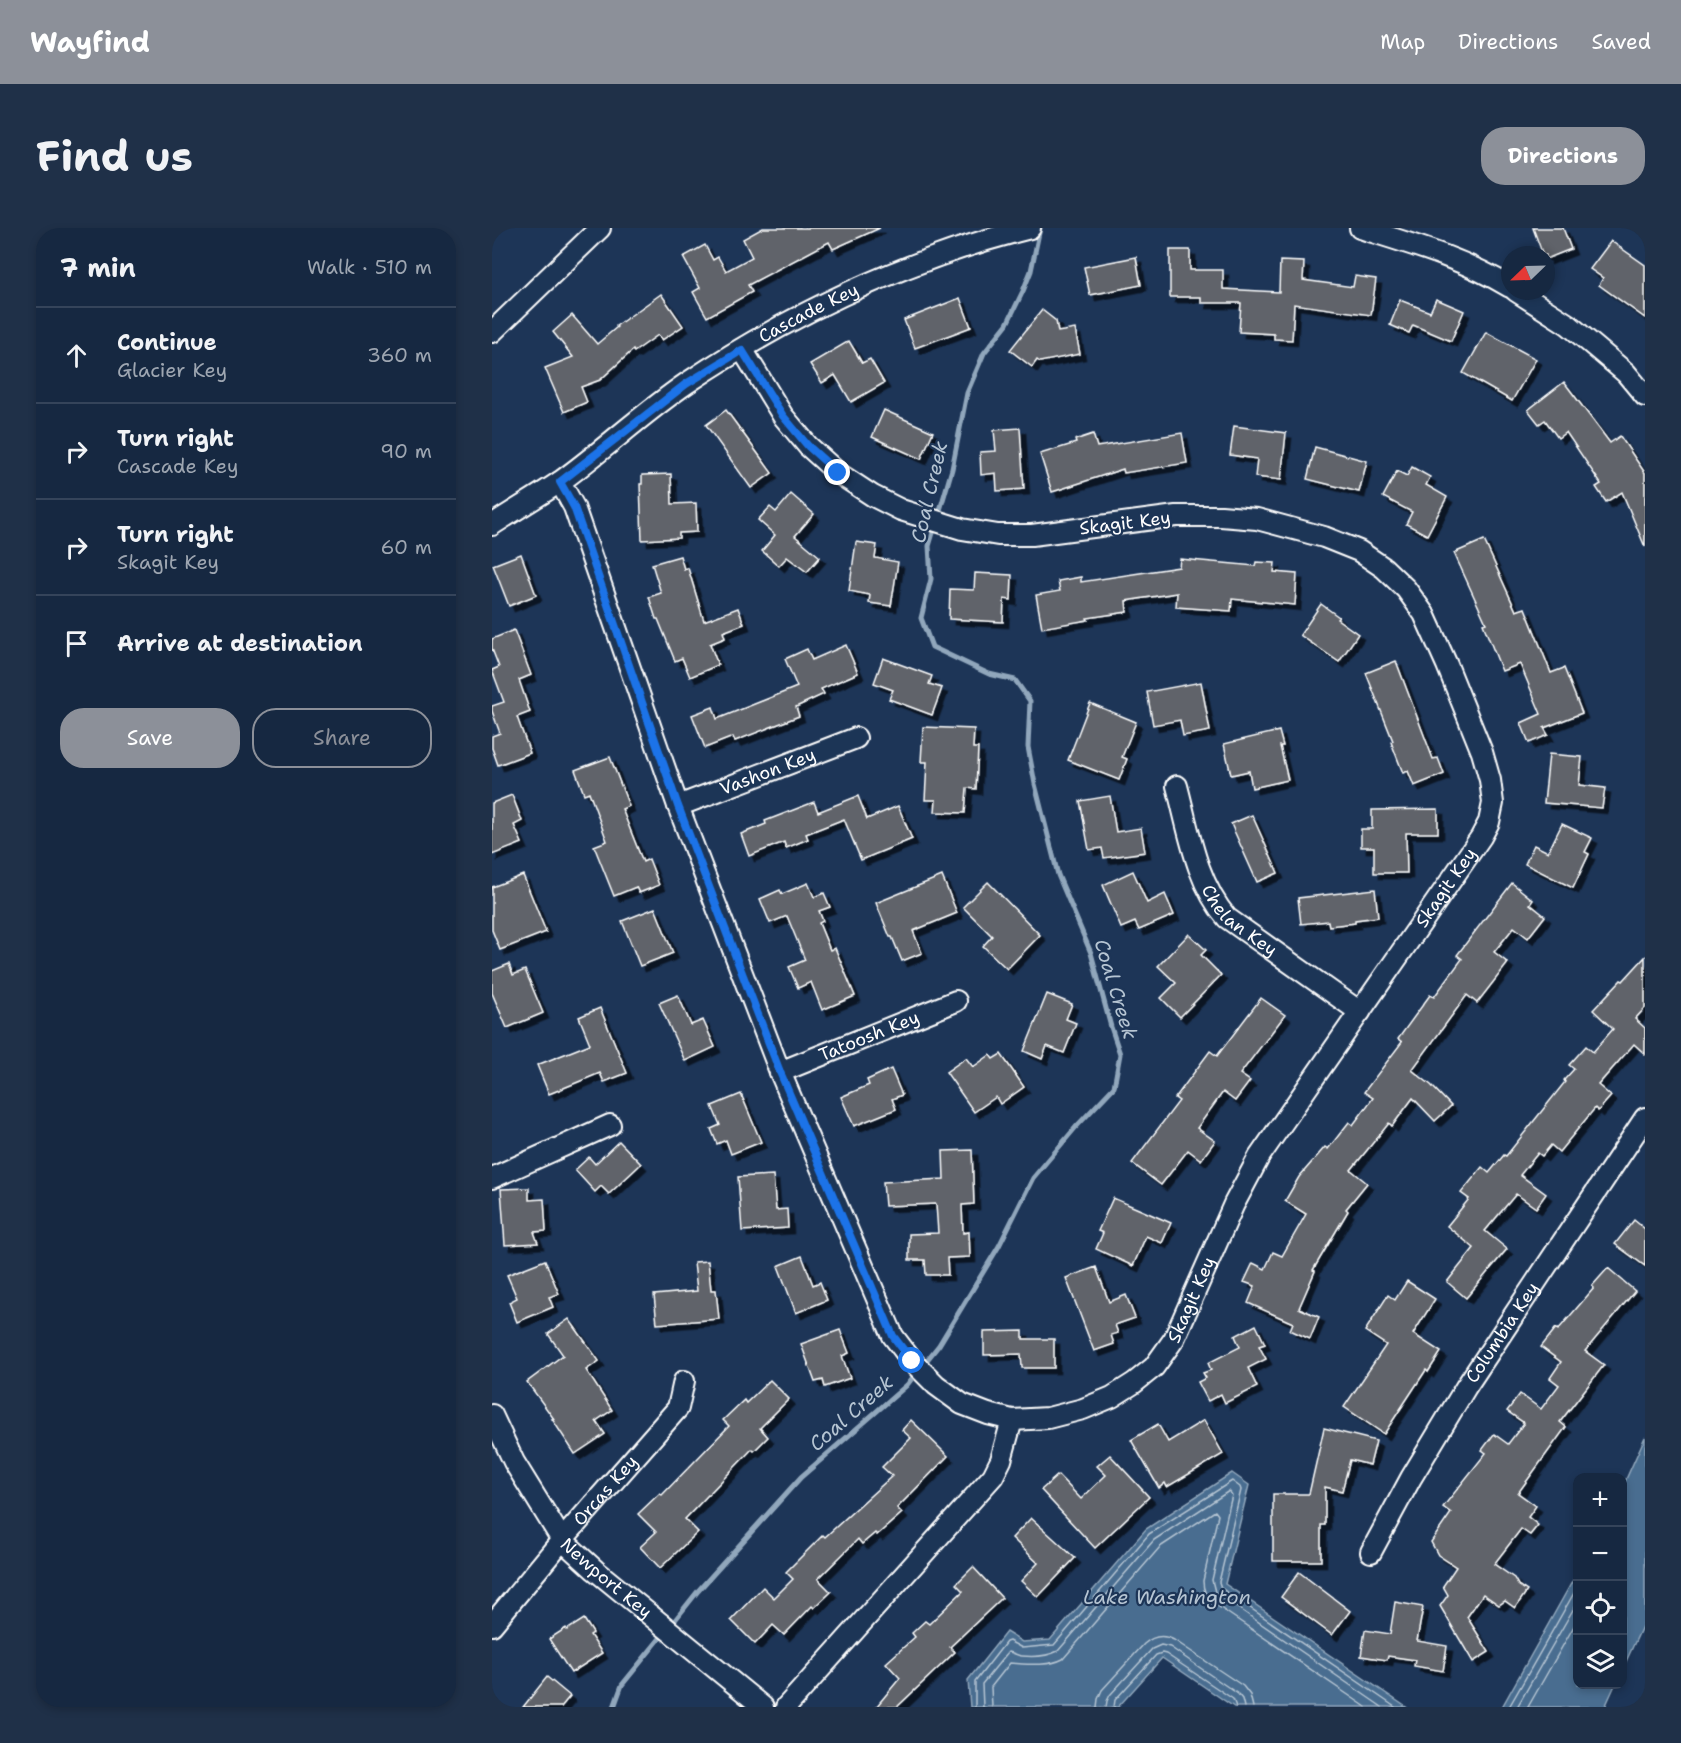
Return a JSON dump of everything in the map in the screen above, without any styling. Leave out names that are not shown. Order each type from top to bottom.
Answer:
[{"type":"street","points":[[492,332],[600,228]]},
{"type":"street","points":[[1360,228],[1438,252],[1501,282]]},
{"type":"street","name":"Cascade Key","points":[[492,525],[560,482],[686,384],[820,305],[953,251],[1027,229]]},
{"type":"street","points":[[1530,300],[1569,325],[1626,373],[1645,396]]},
{"type":"street","name":"Skagit Key","points":[[560,482],[574,507],[678,806],[780,1072],[893,1336],[930,1380],[962,1404],[988,1414],[1012,1420],[1048,1418],[1083,1409],[1112,1397],[1154,1367],[1174,1339],[1234,1204],[1259,1157],[1481,837],[1489,822],[1493,803],[1490,780],[1482,752],[1424,614],[1406,589],[1384,568],[1359,551],[1324,537],[1257,519],[1176,516],[1032,535],[998,535],[962,529],[901,510],[873,496],[838,473],[808,446],[783,416],[742,350]]},
{"type":"street","name":"Vashon Key","points":[[678,806],[856,738]]},
{"type":"street","name":"Chelan Key","points":[[1177,786],[1197,863],[1218,908],[1227,918],[1360,1012]]},
{"type":"street","name":"Tatoosh Key","points":[[780,1072],[956,1001]]},
{"type":"street","name":"Columbia Key","points":[[1371,1552],[1411,1478],[1466,1387],[1645,1118]]},
{"type":"street","points":[[492,1178],[610,1125]]},
{"type":"street","name":"Orcas Key","points":[[492,1625],[562,1540],[678,1408],[684,1381]]},
{"type":"street","name":"Newport Key","points":[[492,1414],[514,1462],[562,1540],[763,1707]]},
{"type":"street","points":[[786,1707],[993,1476],[1001,1460],[1012,1420]]},
{"type":"water","points":[[1645,1437],[1645,1620],[1627,1659],[1627,1527],[1627,1477]]},
{"type":"water","name":"Lake Washington","points":[[1232,1473],[1249,1485],[1225,1584],[1406,1707],[1234,1707],[1162,1658],[1118,1707],[970,1707],[968,1680],[1006,1632],[1022,1642],[1050,1640],[1146,1529]]},
{"type":"water","points":[[1573,1580],[1573,1689],[1613,1689],[1605,1707],[1502,1707]]},
{"type":"building","points":[[763,228],[880,228],[833,249],[829,242],[748,285],[752,292],[707,317],[693,292],[700,288],[683,257],[705,245],[713,260],[718,257],[726,271],[752,257],[743,239]]},
{"type":"building","points":[[1533,228],[1563,228],[1571,249],[1555,255],[1555,246],[1540,246]]},
{"type":"building","points":[[1611,241],[1645,265],[1645,318],[1599,285],[1603,278],[1590,269]]},
{"type":"building","points":[[1170,250],[1190,250],[1190,270],[1223,270],[1223,289],[1279,292],[1280,261],[1304,262],[1303,280],[1353,287],[1355,276],[1376,279],[1371,315],[1294,304],[1292,340],[1274,339],[1274,334],[1239,332],[1241,303],[1201,303],[1201,297],[1170,297]]},
{"type":"building","points":[[1136,257],[1141,285],[1090,295],[1084,267]]},
{"type":"building","points":[[661,294],[683,326],[662,340],[658,335],[634,352],[633,350],[600,380],[581,387],[587,402],[564,412],[545,368],[573,357],[553,332],[572,315],[597,344],[616,326]]},
{"type":"building","points":[[960,298],[971,327],[915,348],[904,320]]},
{"type":"building","points":[[1436,299],[1464,311],[1451,341],[1413,325],[1409,333],[1390,325],[1400,300],[1430,312]]},
{"type":"building","points":[[1042,310],[1056,321],[1058,332],[1075,329],[1080,354],[1040,362],[1037,360],[1032,367],[1010,350]]},
{"type":"building","points":[[1486,332],[1536,359],[1512,401],[1463,373]]},
{"type":"building","points":[[849,341],[862,363],[870,359],[884,383],[851,402],[835,375],[822,383],[810,364]]},
{"type":"building","points":[[1564,382],[1610,443],[1620,436],[1645,473],[1645,547],[1622,492],[1606,502],[1596,487],[1601,484],[1566,432],[1558,438],[1545,420],[1539,424],[1528,410]]},
{"type":"building","points":[[726,410],[772,473],[751,488],[706,425]]},
{"type":"building","points":[[884,410],[933,432],[921,459],[872,437]]},
{"type":"building","points":[[1234,426],[1286,433],[1281,480],[1255,477],[1257,459],[1230,455]]},
{"type":"building","points":[[1020,428],[1024,489],[997,491],[996,473],[981,475],[980,452],[996,451],[994,430]]},
{"type":"building","points":[[1182,433],[1187,463],[1124,473],[1123,469],[1052,492],[1040,454],[1076,443],[1075,440],[1093,434],[1097,447]]},
{"type":"building","points":[[1315,447],[1367,461],[1359,492],[1307,479]]},
{"type":"building","points":[[1412,467],[1430,477],[1426,485],[1447,497],[1427,535],[1406,524],[1412,512],[1383,497],[1397,471],[1407,476]]},
{"type":"building","points":[[671,474],[672,504],[696,503],[697,532],[679,533],[679,538],[642,540],[640,484],[642,484],[642,475]]},
{"type":"building","points":[[791,494],[814,514],[795,536],[820,557],[807,572],[787,557],[779,566],[762,551],[775,535],[758,520],[770,507],[776,512]]},
{"type":"building","points":[[1484,540],[1516,611],[1525,608],[1551,673],[1564,668],[1582,713],[1544,728],[1548,735],[1529,743],[1521,723],[1541,714],[1520,664],[1502,671],[1483,624],[1486,623],[1454,553]]},
{"type":"building","points":[[856,542],[877,545],[875,558],[898,562],[891,606],[869,603],[870,595],[849,591]]},
{"type":"building","points":[[521,554],[536,595],[509,606],[493,565]]},
{"type":"building","points":[[680,556],[684,569],[688,568],[704,621],[738,608],[744,624],[723,632],[725,638],[710,644],[718,665],[690,677],[682,658],[675,661],[649,597],[661,593],[652,564]]},
{"type":"building","points":[[1180,559],[1255,566],[1256,562],[1275,563],[1274,572],[1297,574],[1295,605],[1232,599],[1231,611],[1176,607],[1177,593],[1126,601],[1127,612],[1042,628],[1036,595],[1060,591],[1058,581],[1081,577],[1081,582],[1179,567]]},
{"type":"building","points":[[975,573],[1012,575],[1011,600],[1004,599],[1003,622],[949,619],[950,589],[974,590]]},
{"type":"building","points":[[1321,604],[1358,634],[1339,662],[1300,635]]},
{"type":"building","points":[[514,630],[531,675],[519,680],[530,712],[517,717],[530,753],[498,765],[492,748],[492,736],[500,733],[492,706],[504,702],[492,670],[499,667],[492,649],[492,639]]},
{"type":"building","points":[[846,645],[858,673],[821,689],[824,694],[796,707],[799,716],[735,741],[733,737],[705,748],[692,715],[713,707],[717,719],[797,687],[785,659],[807,649],[812,660]]},
{"type":"building","points":[[883,658],[932,676],[929,684],[942,688],[932,715],[889,699],[893,690],[874,683]]},
{"type":"building","points":[[1396,661],[1433,759],[1438,758],[1444,774],[1414,786],[1408,771],[1403,773],[1366,673]]},
{"type":"building","points":[[1201,682],[1210,731],[1183,736],[1180,720],[1153,725],[1147,692]]},
{"type":"building","points":[[1090,703],[1136,722],[1122,757],[1127,759],[1119,780],[1068,760]]},
{"type":"building","points":[[923,727],[974,729],[973,748],[978,748],[976,789],[967,788],[965,813],[935,812],[936,800],[925,800],[927,762],[921,762]]},
{"type":"building","points":[[1279,731],[1288,780],[1252,788],[1249,771],[1231,775],[1224,744]]},
{"type":"building","points":[[1549,754],[1582,757],[1579,785],[1605,788],[1602,808],[1544,803]]},
{"type":"building","points":[[610,757],[629,806],[622,809],[643,862],[649,859],[659,885],[639,893],[636,887],[614,896],[594,846],[607,841],[589,792],[584,794],[575,770]]},
{"type":"building","points":[[512,795],[522,821],[514,825],[522,843],[492,855],[492,803]]},
{"type":"building","points":[[858,796],[867,819],[898,806],[912,839],[861,860],[844,819],[806,834],[808,839],[786,848],[784,842],[749,856],[741,834],[766,824],[765,821],[814,802],[818,812]]},
{"type":"building","points":[[1110,796],[1116,832],[1141,828],[1145,852],[1104,858],[1102,848],[1089,850],[1080,801]]},
{"type":"building","points":[[1438,809],[1438,833],[1406,833],[1407,873],[1374,873],[1374,847],[1361,847],[1361,829],[1372,829],[1372,810]]},
{"type":"building","points":[[1252,815],[1278,873],[1257,882],[1231,824]]},
{"type":"building","points":[[1562,824],[1592,838],[1585,852],[1589,854],[1573,888],[1525,864],[1534,845],[1548,852]]},
{"type":"building","points":[[1133,871],[1147,903],[1165,894],[1174,915],[1139,930],[1135,922],[1121,928],[1103,885]]},
{"type":"building","points":[[523,875],[546,932],[500,950],[492,930],[492,887]]},
{"type":"building","points":[[942,876],[957,913],[913,931],[922,953],[902,961],[876,903]]},
{"type":"building","points":[[988,882],[1040,935],[1007,969],[983,946],[992,936],[963,907]]},
{"type":"building","points":[[808,883],[814,897],[824,893],[830,907],[819,911],[823,921],[819,923],[830,950],[835,948],[855,996],[822,1010],[811,982],[798,988],[789,967],[805,960],[787,916],[770,923],[760,899],[780,890],[782,894]]},
{"type":"building","points":[[1512,883],[1533,900],[1530,904],[1545,916],[1528,938],[1514,927],[1494,952],[1508,963],[1477,1003],[1467,995],[1412,1070],[1431,1085],[1451,1106],[1435,1121],[1413,1098],[1392,1126],[1389,1123],[1351,1170],[1367,1183],[1346,1209],[1348,1211],[1313,1270],[1315,1271],[1299,1308],[1319,1317],[1310,1339],[1290,1330],[1293,1323],[1248,1303],[1255,1286],[1244,1282],[1253,1263],[1265,1269],[1273,1252],[1282,1256],[1306,1214],[1285,1201],[1299,1177],[1325,1147],[1328,1149],[1349,1122],[1353,1125],[1373,1098],[1364,1092],[1402,1042],[1398,1039],[1430,995],[1434,997],[1462,959],[1457,955]]},
{"type":"building","points":[[1375,889],[1378,917],[1329,926],[1328,921],[1301,924],[1298,898]]},
{"type":"building","points":[[655,908],[673,953],[640,966],[622,921]]},
{"type":"building","points":[[1189,934],[1206,950],[1201,955],[1221,975],[1180,1017],[1161,998],[1176,983],[1158,966]]},
{"type":"building","points":[[1645,957],[1645,1008],[1635,1019],[1645,1028],[1645,1054],[1634,1044],[1598,1085],[1611,1096],[1598,1111],[1595,1108],[1559,1152],[1551,1145],[1542,1156],[1538,1153],[1520,1175],[1546,1194],[1536,1208],[1516,1194],[1485,1231],[1507,1249],[1466,1298],[1447,1282],[1474,1248],[1447,1226],[1469,1199],[1461,1193],[1482,1167],[1489,1173],[1504,1155],[1506,1156],[1565,1082],[1564,1080],[1574,1069],[1569,1065],[1586,1046],[1593,1052],[1613,1029],[1593,1010]]},
{"type":"building","points":[[509,964],[513,975],[525,970],[543,1013],[507,1028],[492,993],[492,971]]},
{"type":"building","points":[[1047,994],[1072,1004],[1066,1019],[1076,1023],[1064,1053],[1047,1046],[1042,1059],[1024,1051]]},
{"type":"building","points":[[678,995],[691,1025],[703,1020],[715,1047],[685,1061],[659,1003]]},
{"type":"building","points":[[1261,998],[1285,1015],[1240,1074],[1250,1081],[1235,1101],[1223,1092],[1197,1128],[1215,1141],[1201,1160],[1188,1150],[1161,1185],[1132,1163],[1179,1101],[1175,1098],[1210,1051],[1217,1056]]},
{"type":"building","points":[[600,1008],[627,1073],[604,1082],[600,1073],[549,1094],[537,1065],[590,1044],[579,1017]]},
{"type":"building","points":[[1001,1054],[1024,1087],[1000,1104],[996,1097],[974,1112],[946,1072],[966,1058],[973,1067],[990,1055],[993,1059]]},
{"type":"building","points":[[891,1069],[902,1095],[892,1099],[896,1109],[854,1126],[841,1097],[869,1085],[867,1080]]},
{"type":"building","points":[[741,1094],[761,1142],[731,1154],[726,1140],[717,1144],[711,1129],[720,1125],[712,1106]]},
{"type":"building","points":[[619,1141],[641,1164],[609,1194],[601,1186],[595,1192],[575,1170],[589,1157],[595,1164]]},
{"type":"building","points":[[972,1150],[974,1204],[962,1205],[963,1233],[969,1232],[970,1257],[947,1258],[948,1275],[926,1275],[925,1260],[909,1260],[909,1234],[938,1233],[936,1204],[885,1206],[883,1182],[944,1179],[943,1151]]},
{"type":"building","points":[[773,1175],[776,1210],[787,1209],[788,1228],[742,1231],[738,1177]]},
{"type":"building","points":[[529,1188],[529,1200],[544,1199],[546,1231],[534,1232],[538,1243],[505,1245],[501,1189]]},
{"type":"building","points":[[1113,1198],[1171,1223],[1162,1243],[1146,1236],[1133,1266],[1096,1249],[1103,1233],[1098,1231]]},
{"type":"building","points":[[1634,1220],[1645,1229],[1645,1266],[1615,1244]]},
{"type":"building","points":[[802,1256],[813,1285],[820,1282],[827,1300],[796,1313],[778,1266]]},
{"type":"building","points":[[545,1260],[559,1294],[549,1297],[553,1307],[517,1322],[509,1302],[517,1298],[507,1275]]},
{"type":"building","points":[[708,1261],[711,1290],[716,1290],[719,1319],[657,1324],[654,1295],[697,1291],[694,1262]]},
{"type":"building","points":[[1096,1267],[1109,1302],[1126,1295],[1135,1318],[1115,1325],[1118,1333],[1111,1335],[1114,1344],[1094,1351],[1066,1278]]},
{"type":"building","points":[[1608,1268],[1635,1291],[1585,1351],[1604,1365],[1560,1422],[1566,1427],[1518,1493],[1536,1506],[1528,1517],[1538,1525],[1530,1535],[1521,1529],[1494,1564],[1514,1578],[1518,1585],[1527,1591],[1515,1608],[1505,1601],[1499,1605],[1483,1594],[1467,1617],[1489,1652],[1473,1662],[1440,1606],[1448,1595],[1443,1586],[1456,1567],[1438,1555],[1431,1542],[1451,1513],[1443,1507],[1486,1453],[1482,1450],[1494,1434],[1508,1444],[1524,1423],[1507,1411],[1520,1394],[1541,1409],[1559,1385],[1550,1378],[1561,1362],[1541,1347],[1594,1288],[1592,1286]]},
{"type":"building","points":[[1407,1281],[1435,1299],[1413,1334],[1441,1352],[1428,1372],[1426,1370],[1384,1434],[1344,1407],[1386,1345],[1365,1331],[1388,1295],[1395,1300]]},
{"type":"building","points":[[569,1319],[599,1361],[586,1370],[612,1410],[596,1421],[605,1434],[575,1454],[552,1419],[554,1419],[527,1382],[563,1355],[548,1334]]},
{"type":"building","points":[[1256,1325],[1265,1344],[1259,1346],[1266,1359],[1248,1368],[1257,1387],[1225,1403],[1221,1394],[1208,1401],[1198,1382],[1206,1378],[1203,1373],[1211,1370],[1208,1363],[1240,1347],[1235,1336]]},
{"type":"building","points":[[840,1330],[849,1353],[842,1356],[850,1378],[825,1387],[823,1380],[815,1382],[801,1344]]},
{"type":"building","points":[[1023,1331],[1023,1339],[1054,1339],[1054,1368],[1022,1368],[1021,1354],[984,1355],[984,1332]]},
{"type":"building","points":[[770,1380],[789,1399],[760,1428],[768,1437],[754,1451],[752,1449],[685,1519],[698,1532],[660,1568],[640,1547],[656,1532],[638,1514],[660,1493],[662,1495],[729,1426],[723,1420],[744,1400],[746,1403]]},
{"type":"building","points":[[911,1420],[948,1456],[897,1508],[902,1513],[877,1535],[875,1533],[862,1544],[858,1539],[818,1579],[831,1592],[814,1608],[812,1606],[784,1635],[773,1625],[755,1644],[731,1620],[763,1587],[774,1598],[793,1579],[786,1572],[823,1535],[825,1537],[892,1476],[882,1467],[911,1438],[902,1430]]},
{"type":"building","points":[[1204,1420],[1223,1454],[1167,1487],[1165,1483],[1159,1488],[1131,1440],[1158,1424],[1168,1442]]},
{"type":"building","points":[[1324,1428],[1376,1441],[1370,1465],[1350,1460],[1342,1491],[1325,1487],[1325,1525],[1321,1525],[1321,1561],[1273,1561],[1273,1494],[1309,1494]]},
{"type":"building","points":[[1110,1455],[1149,1497],[1095,1548],[1041,1490],[1058,1475],[1081,1499],[1106,1475],[1097,1466]]},
{"type":"building","points":[[1031,1518],[1075,1558],[1038,1597],[1021,1581],[1038,1563],[1012,1538]]},
{"type":"building","points":[[973,1567],[1002,1598],[950,1647],[955,1652],[897,1707],[876,1707],[900,1678],[886,1663],[915,1637],[912,1633],[925,1621],[929,1624],[963,1591],[956,1584]]},
{"type":"building","points":[[1299,1572],[1350,1611],[1332,1635],[1281,1597]]},
{"type":"building","points":[[1395,1602],[1423,1607],[1417,1641],[1447,1646],[1443,1671],[1414,1666],[1415,1660],[1388,1656],[1387,1660],[1361,1656],[1365,1630],[1390,1634]]},
{"type":"building","points":[[584,1619],[593,1633],[590,1635],[602,1653],[571,1673],[549,1639]]},
{"type":"building","points":[[547,1677],[570,1696],[561,1707],[523,1707]]},
{"type":"waterway","name":"Coal Creek","points":[[938,517],[952,469],[967,393],[984,353],[1007,324],[1023,291],[1031,271],[1040,228]]},
{"type":"waterway","name":"Coal Creek","points":[[923,1365],[939,1345],[999,1246],[1033,1178],[1114,1087],[1120,1054],[1091,953],[1058,875],[1028,747],[1030,701],[1015,680],[989,674],[932,647],[921,618],[931,579],[929,546],[935,526]]},
{"type":"waterway","name":"Coal Creek","points":[[671,1625],[698,1591],[801,1477],[907,1385],[917,1372]]},
{"type":"waterway","name":"Coal Creek","points":[[614,1707],[622,1685],[665,1632]]},
{"type":"route","points":[[838,473],[808,446],[783,416],[742,350],[686,384],[560,482],[574,507],[678,806],[780,1072],[893,1336],[912,1361]]}]
